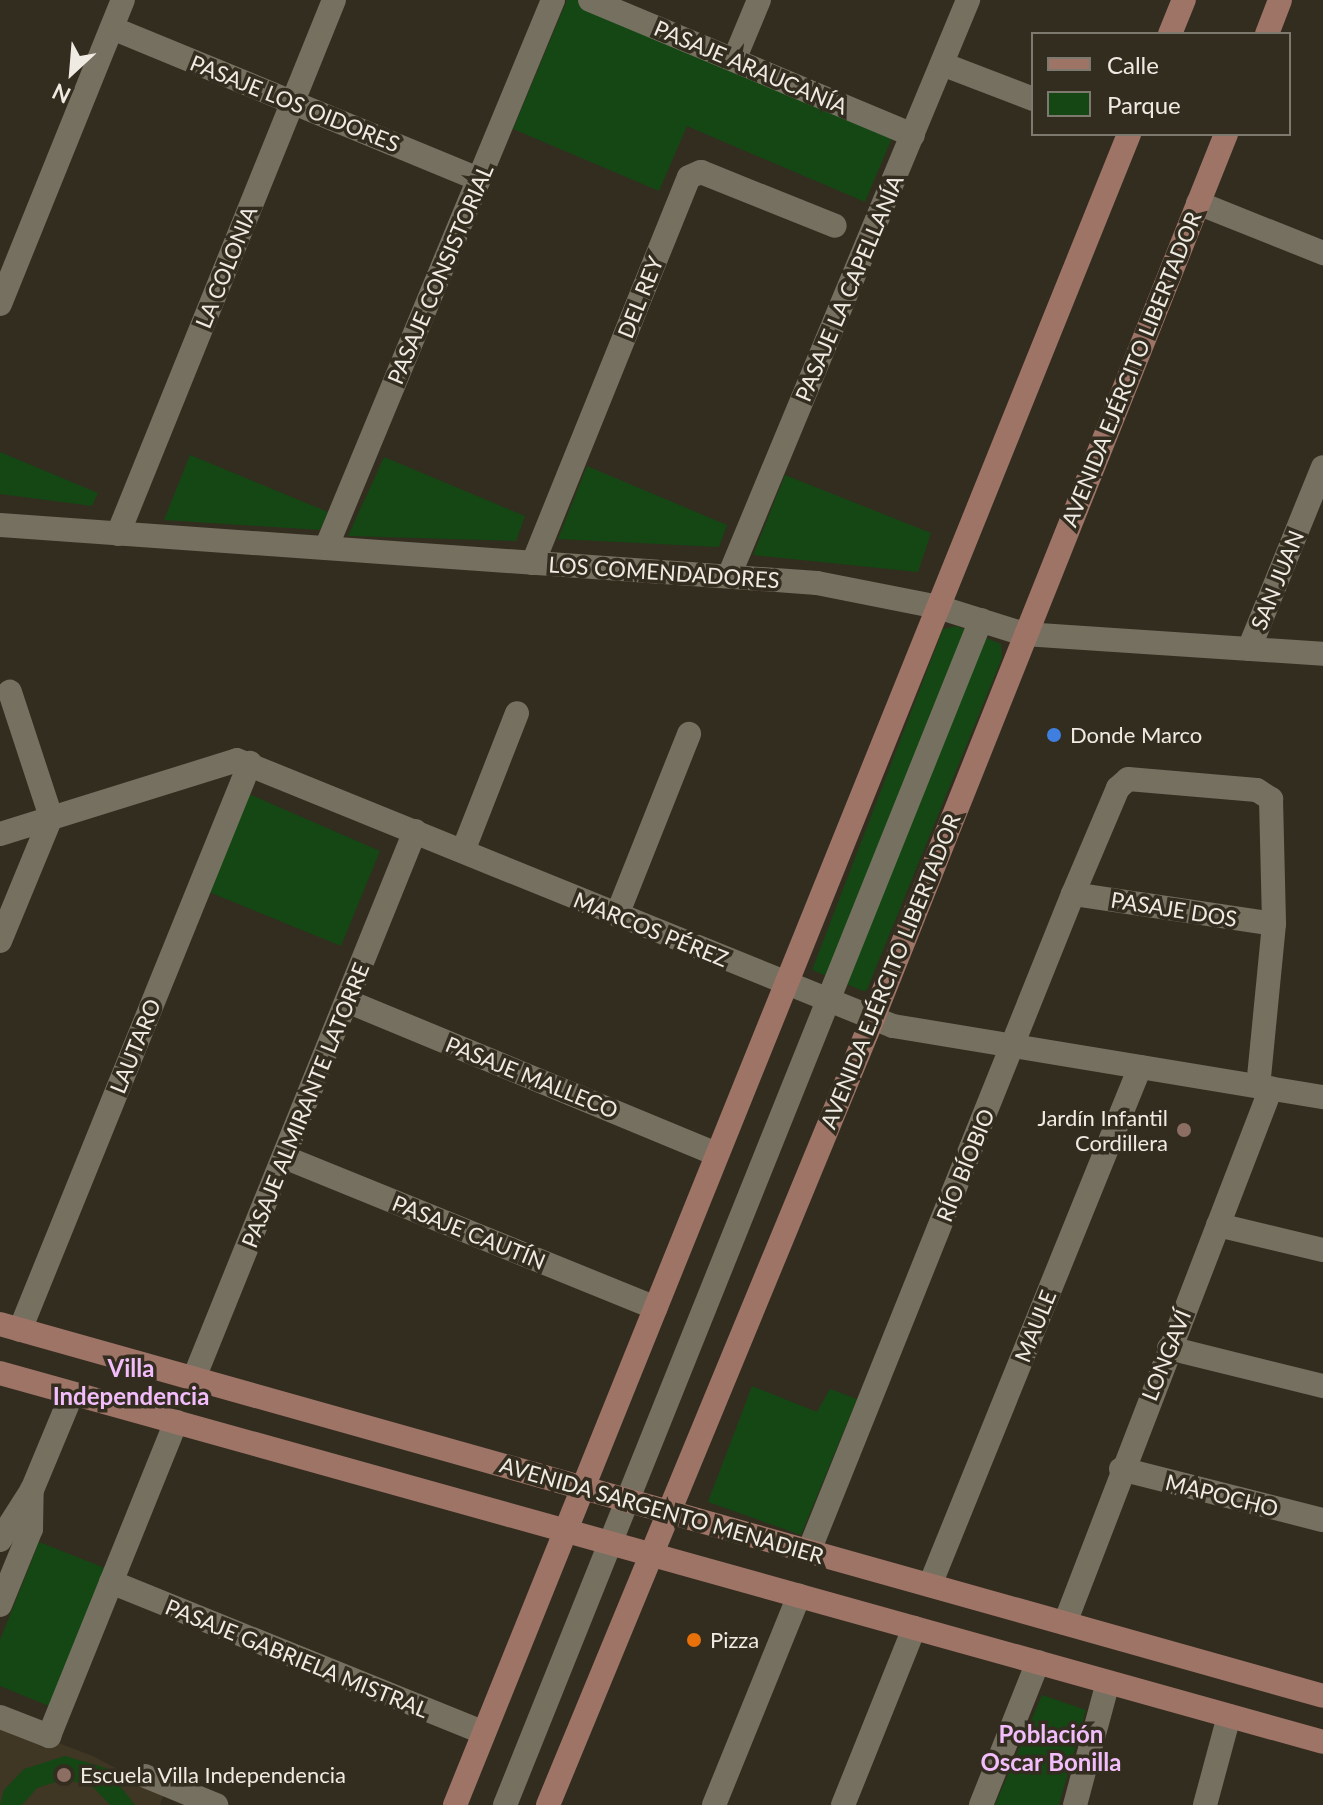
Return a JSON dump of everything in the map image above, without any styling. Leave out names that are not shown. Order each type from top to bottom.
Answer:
[{"type":"main road","points":[[1171,32],[1184,0]]},
{"type":"main road","points":[[1268,32],[1280,0]]},
{"type":"main road","points":[[455,1805],[1127,136]]},
{"type":"main road","name":"AVENIDA EJÉRCITO LIBERTADOR","points":[[548,1805],[873,1018],[1225,136]]},
{"type":"main road","name":"AVENIDA SARGENTO MENADIER","points":[[10,1327],[1323,1696]]},
{"type":"main road","name":"AVENIDA SARGENTO MENADIER","points":[[0,1373],[1323,1742]]},
{"type":"street","points":[[0,304],[123,0]]},
{"type":"street","name":"LA COLONIA","points":[[118,534],[334,0]]},
{"type":"street","name":"PASAJE CONSISTORIAL","points":[[326,548],[553,0]]},
{"type":"street","name":"PASAJE ARAUCANÍA","points":[[590,0],[913,135]]},
{"type":"street","points":[[734,60],[759,0]]},
{"type":"street","name":"PASAJE LA CAPELLANÍA","points":[[729,576],[968,0]]},
{"type":"street","name":"PASAJE LOS OIDORES","points":[[112,28],[479,179]]},
{"type":"street","points":[[942,64],[1031,98]]},
{"type":"street","name":"DEL REY","points":[[533,563],[689,177],[701,172],[835,226]]},
{"type":"street","points":[[1198,203],[1323,253]]},
{"type":"street","name":"SAN JUAN","points":[[1249,649],[1323,467]]},
{"type":"street","name":"LOS COMENDADORES","points":[[0,525],[817,583],[938,607],[1024,634],[1323,654]]},
{"type":"street","points":[[505,1805],[981,620]]},
{"type":"street","points":[[0,941],[51,817],[10,692]]},
{"type":"street","points":[[463,851],[517,713]]},
{"type":"street","points":[[617,915],[689,734]]},
{"type":"street","name":"MARCOS PÉREZ","points":[[0,834],[223,761],[250,763],[873,1018],[1013,1047],[1323,1097]]},
{"type":"street","name":"LAUTARO","points":[[10,1327],[250,763]]},
{"type":"street","name":"LONGAVÍ","points":[[1065,1623],[1121,1469],[1218,1225],[1264,1087],[1274,924],[1267,794],[1124,781]]},
{"type":"street","name":"RÍO BÍOBIO","points":[[809,1551],[1073,894],[1124,781]]},
{"type":"street","name":"PASAJE ALMIRANTE LATORRE","points":[[194,1378],[415,831]]},
{"type":"street","name":"PASAJE DOS","points":[[1073,894],[1274,924]]},
{"type":"street","name":"PASAJE MALLECO","points":[[347,1001],[717,1154]]},
{"type":"street","name":"MAULE","points":[[930,1585],[1140,1067]]},
{"type":"street","name":"PASAJE CAUTÍN","points":[[284,1157],[655,1308]]},
{"type":"street","points":[[1218,1225],[1323,1250]]},
{"type":"street","points":[[1169,1348],[1323,1386]]},
{"type":"street","points":[[0,1540],[32,1490],[72,1394]]},
{"type":"street","points":[[0,1717],[49,1736],[176,1422]]},
{"type":"street","name":"MAPOCHO","points":[[1121,1469],[1323,1520]]},
{"type":"street","points":[[0,1605],[31,1529],[32,1490]]},
{"type":"street","name":"PASAJE GABRIELA MISTRAL","points":[[111,1582],[484,1733]]},
{"type":"street","points":[[714,1805],[799,1596]]},
{"type":"street","points":[[843,1805],[914,1628]]},
{"type":"street","points":[[981,1805],[1038,1662]]},
{"type":"street","points":[[1075,1805],[1108,1682]]},
{"type":"street","points":[[1205,1805],[1229,1716]]},
{"type":"street","points":[[145,1776],[216,1805]]},
{"type":"shaded area","name":"Escuela Villa Independencia","points":[[0,1721],[93,1756],[164,1794],[160,1805],[0,1805]]},
{"type":"green space","points":[[567,0],[582,0],[894,133],[865,202],[687,126],[659,191],[513,129]]},
{"type":"green space","points":[[0,452],[98,493],[92,506],[0,494]]},
{"type":"green space","points":[[190,455],[328,512],[320,530],[164,520]]},
{"type":"green space","points":[[384,457],[525,516],[516,541],[348,536]]},
{"type":"green space","points":[[587,466],[727,525],[719,547],[558,539]]},
{"type":"green space","points":[[785,475],[931,533],[918,572],[753,555]]},
{"type":"green space","points":[[956,626],[1001,644],[1002,658],[866,992],[812,970],[943,629]]},
{"type":"green space","points":[[249,794],[380,851],[341,946],[209,892]]},
{"type":"green space","points":[[752,1386],[817,1412],[830,1389],[857,1399],[801,1535],[708,1502]]},
{"type":"green space","points":[[39,1542],[105,1568],[49,1706],[0,1686],[0,1640]]},
{"type":"green space","points":[[1042,1695],[1086,1710],[1059,1805],[995,1805]]},
{"type":"green space","points":[[65,1756],[106,1768],[135,1805],[110,1805],[93,1787],[65,1779],[37,1788],[22,1805],[0,1805],[4,1790],[24,1769]]},
{"type":"place","name":"Donde Marco","points":[[1054,735]]},
{"type":"place","name":"Jardín Infantil Cordillera","points":[[1184,1130]]},
{"type":"place","name":"Pizza","points":[[694,1640]]},
{"type":"place","name":"Escuela Villa Independencia","points":[[64,1775]]},
{"type":"district","name":"Villa Independencia","points":[[131,1382]]},
{"type":"district","name":"Población Oscar Bonilla","points":[[1051,1748]]}]
